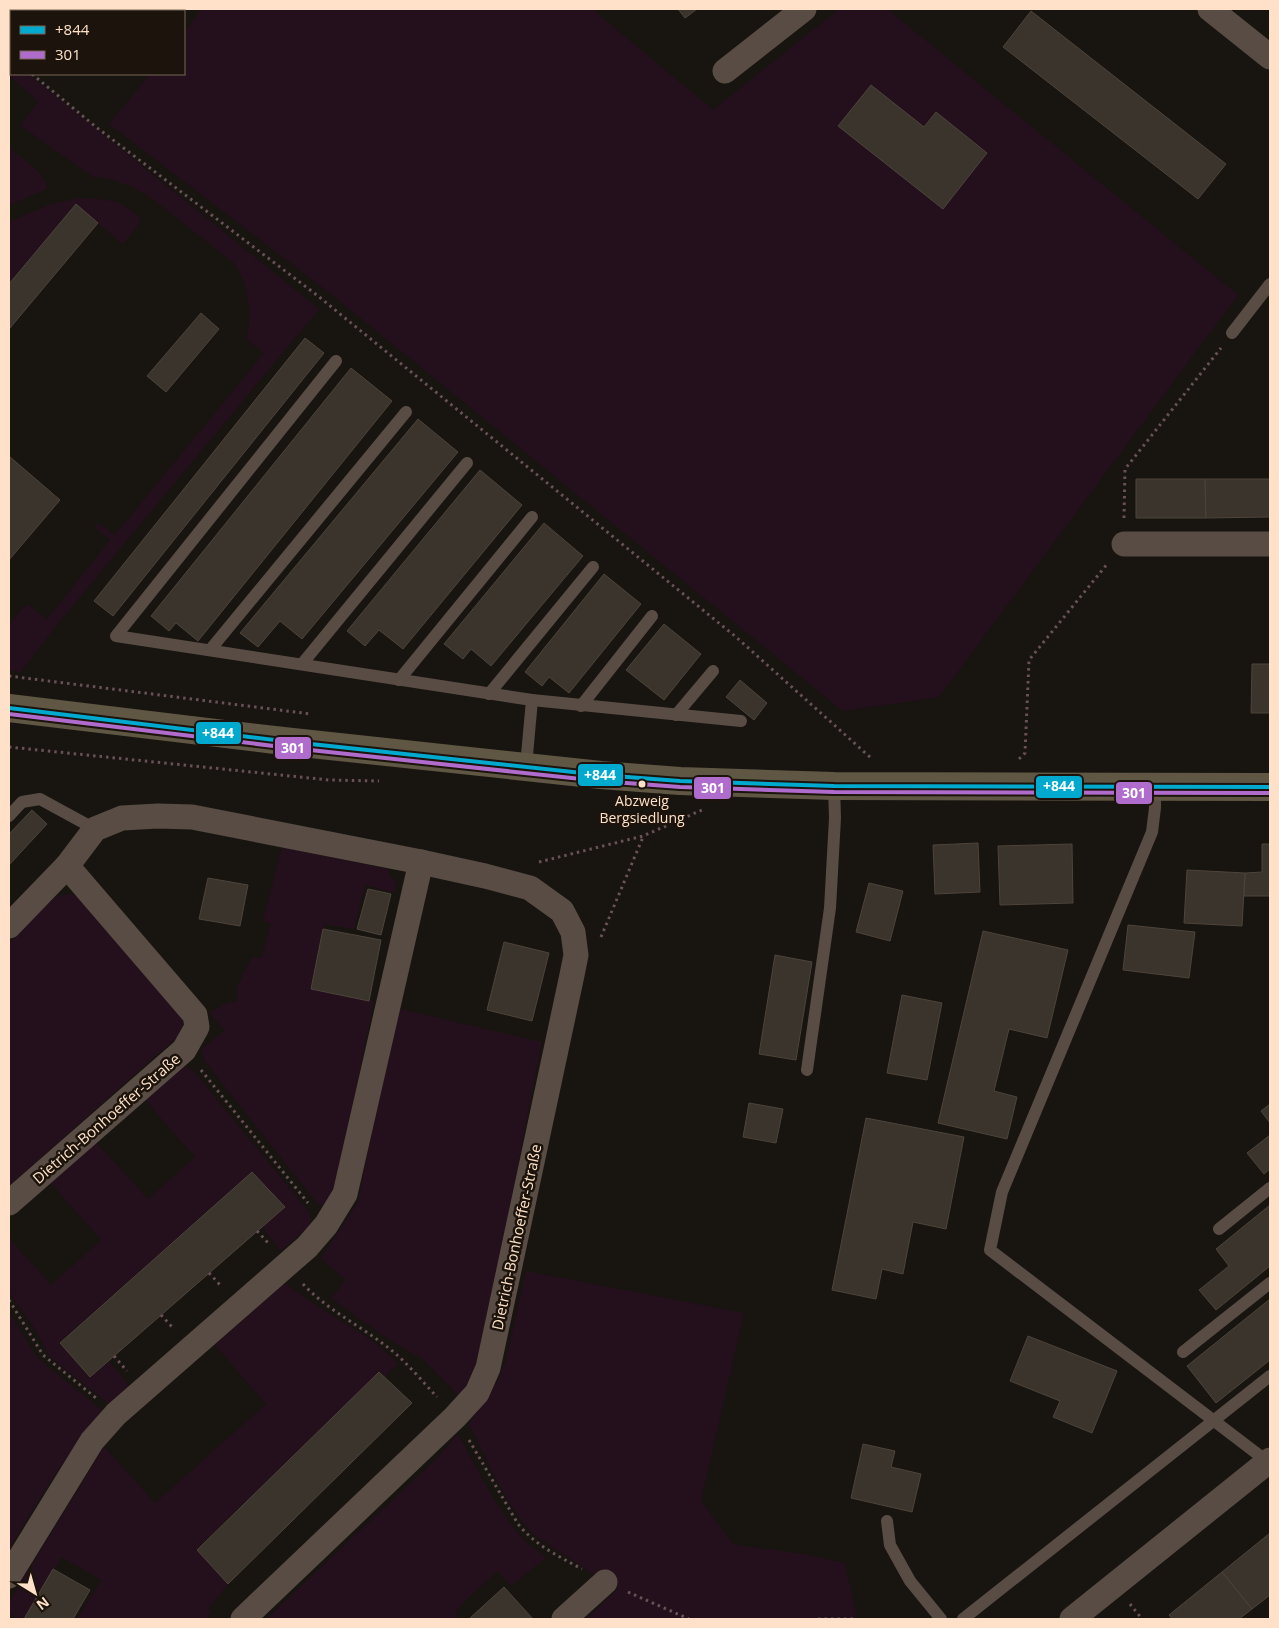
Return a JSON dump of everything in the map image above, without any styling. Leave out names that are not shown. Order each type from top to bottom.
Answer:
[{"type":"main road","points":[[9,708],[264,739],[602,775],[713,782],[834,786],[1270,787]]},
{"type":"street","points":[[725,71],[804,9]]},
{"type":"street","points":[[1210,9],[1270,57]]},
{"type":"street","points":[[1124,544],[1270,544]]},
{"type":"street","name":"Dietrich-Bonhoeffer-Straße","points":[[95,829],[122,818],[192,817],[486,876],[530,888],[562,911],[573,932],[576,955],[488,1368],[477,1394],[456,1417],[243,1619]]},
{"type":"street","points":[[9,926],[67,866],[95,829]]},
{"type":"street","points":[[9,1576],[92,1441],[116,1414],[307,1247],[326,1225],[346,1194],[421,862]]},
{"type":"street","name":"Dietrich-Bonhoeffer-Straße","points":[[17,1202],[119,1114],[184,1050],[197,1027],[195,1015],[67,866]]},
{"type":"street","points":[[1072,1619],[1269,1461]]},
{"type":"street","points":[[564,1619],[605,1582]]},
{"type":"lane","points":[[1232,334],[1270,284]]},
{"type":"lane","points":[[336,361],[116,636],[532,700],[741,721]]},
{"type":"lane","points":[[210,650],[406,412]]},
{"type":"lane","points":[[302,664],[467,463]]},
{"type":"lane","points":[[399,680],[532,517]]},
{"type":"lane","points":[[489,694],[593,567]]},
{"type":"lane","points":[[581,706],[652,616]]},
{"type":"lane","points":[[676,715],[713,671]]},
{"type":"lane","points":[[526,766],[532,700]]},
{"type":"lane","points":[[807,1070],[830,908],[835,818],[834,786]]},
{"type":"lane","points":[[1155,787],[1152,832],[1002,1192],[990,1250],[1269,1461]]},
{"type":"lane","points":[[9,816],[22,802],[40,799],[95,829]]},
{"type":"lane","points":[[1218,1229],[1270,1188]]},
{"type":"lane","points":[[1183,1352],[1270,1283]]},
{"type":"lane","points":[[963,1619],[1270,1376]]},
{"type":"lane","points":[[887,1521],[890,1545],[910,1581],[941,1619]]},
{"type":"path","points":[[33,75],[96,127],[318,296],[736,637],[874,760]]},
{"type":"path","points":[[1014,786],[1015,762],[1025,753],[1029,660],[1124,544],[1125,469],[1232,334]]},
{"type":"path","points":[[9,676],[316,714]]},
{"type":"path","points":[[9,747],[301,778],[385,781]]},
{"type":"path","points":[[532,864],[643,836],[718,803],[713,782]]},
{"type":"path","points":[[599,942],[643,836]]},
{"type":"path","points":[[184,1050],[326,1225]]},
{"type":"path","points":[[286,1265],[309,1291],[321,1301],[387,1347],[407,1365],[456,1417],[518,1524],[527,1535],[549,1551],[605,1582],[689,1619]]},
{"type":"path","points":[[9,1300],[43,1355],[116,1414]]},
{"type":"path","points":[[818,1619],[857,1619]]},
{"type":"shaded area","points":[[202,9],[592,9],[713,110],[839,9],[887,9],[1238,295],[939,697],[843,711],[331,294],[109,124],[149,75],[185,75],[185,31]]},
{"type":"shaded area","points":[[9,58],[10,75],[29,75],[319,309],[56,626],[21,672],[9,670],[9,624],[27,604],[47,619],[110,540],[94,527],[98,523],[115,535],[264,353],[246,339],[249,320],[248,300],[244,282],[235,264],[150,197],[128,185],[110,179],[93,177],[21,126],[38,101],[9,76]]},
{"type":"shaded area","points":[[9,148],[38,171],[47,189],[9,205]]},
{"type":"shaded area","points":[[81,198],[116,202],[138,216],[140,223],[123,244],[76,205],[9,284],[9,222],[51,204]]},
{"type":"shaded area","points":[[282,847],[387,869],[395,883],[395,893],[365,885],[354,929],[324,924],[312,989],[374,1001],[337,1184],[326,1208],[316,1202],[204,1060],[202,1049],[225,1030],[209,1013],[227,1003],[238,1001],[237,987],[252,957],[262,958],[271,923],[263,921]]},
{"type":"shaded area","points":[[71,894],[84,899],[181,1013],[183,1025],[178,1036],[9,1186],[9,944],[57,896]]},
{"type":"shaded area","points":[[396,1008],[542,1042],[486,1329],[476,1368],[461,1398],[424,1360],[388,1339],[331,1298],[346,1280],[321,1258],[358,1202]]},
{"type":"shaded area","points":[[183,1066],[192,1069],[309,1212],[311,1219],[309,1226],[281,1251],[262,1227],[285,1207],[252,1172],[60,1342],[90,1377],[109,1361],[129,1386],[109,1404],[49,1356],[35,1329],[11,1295],[9,1291],[9,1238],[51,1285],[101,1240],[50,1182],[96,1142],[148,1199],[195,1157],[145,1100]]},
{"type":"shaded area","points":[[526,1271],[744,1313],[701,1501],[734,1545],[798,1553],[845,1563],[857,1619],[586,1619],[619,1588],[605,1582],[533,1534],[514,1510],[469,1424],[497,1382],[506,1360]]},
{"type":"shaded area","points":[[284,1283],[370,1339],[398,1363],[385,1377],[379,1372],[197,1549],[228,1584],[208,1609],[211,1611],[207,1619],[77,1619],[101,1580],[61,1558],[24,1619],[9,1613],[9,1602],[104,1447],[155,1503],[266,1404],[215,1345]]},
{"type":"shaded area","points":[[9,1312],[37,1358],[102,1410],[51,1480],[9,1549]]},
{"type":"shaded area","points":[[458,1434],[488,1490],[515,1530],[525,1541],[547,1557],[511,1586],[498,1571],[466,1600],[455,1613],[460,1619],[266,1619],[437,1458]]},
{"type":"building","points":[[28,9],[88,9],[86,10]]},
{"type":"building","points":[[678,9],[697,9],[685,18]]},
{"type":"building","points":[[1031,11],[1226,164],[1198,199],[1003,47]]},
{"type":"building","points":[[871,85],[924,127],[936,112],[987,153],[943,209],[838,126]]},
{"type":"building","points":[[76,204],[98,223],[10,328],[9,284]]},
{"type":"building","points":[[201,313],[219,329],[166,392],[147,376]]},
{"type":"building","points":[[305,338],[324,353],[113,616],[94,601]]},
{"type":"building","points":[[351,368],[392,401],[198,641],[176,623],[169,631],[151,616]]},
{"type":"building","points":[[418,419],[458,452],[302,639],[280,621],[258,647],[240,633]]},
{"type":"building","points":[[9,456],[60,500],[9,560]]},
{"type":"building","points":[[480,470],[522,505],[403,649],[379,630],[365,646],[347,631]]},
{"type":"building","points":[[1136,479],[1205,479],[1206,518],[1136,518]]},
{"type":"building","points":[[1205,479],[1270,479],[1270,517],[1206,518]]},
{"type":"building","points":[[544,523],[583,556],[491,666],[471,649],[463,659],[444,644]]},
{"type":"building","points":[[604,574],[641,604],[569,693],[549,677],[542,686],[525,672]]},
{"type":"building","points":[[664,624],[701,654],[664,700],[626,670]]},
{"type":"building","points":[[1252,664],[1270,664],[1270,713],[1251,713]]},
{"type":"building","points":[[740,680],[767,703],[754,720],[726,697]]},
{"type":"building","points":[[32,810],[47,824],[9,865],[9,834]]},
{"type":"building","points":[[978,843],[980,892],[935,894],[933,845]]},
{"type":"building","points":[[1072,844],[1073,903],[1000,905],[998,846]]},
{"type":"building","points":[[1262,844],[1270,844],[1270,896],[1244,896],[1245,873],[1262,872]]},
{"type":"building","points":[[1187,870],[1245,873],[1242,926],[1184,923]]},
{"type":"building","points":[[208,878],[248,885],[240,926],[199,919]]},
{"type":"building","points":[[869,883],[903,891],[890,941],[856,932]]},
{"type":"building","points":[[368,889],[391,894],[381,935],[357,929]]},
{"type":"building","points":[[1128,925],[1195,932],[1189,978],[1123,970]]},
{"type":"building","points":[[323,929],[381,940],[369,1001],[311,989]]},
{"type":"building","points":[[983,931],[1068,950],[1047,1038],[1009,1029],[994,1091],[1017,1097],[1007,1139],[938,1123]]},
{"type":"building","points":[[504,942],[549,953],[532,1021],[487,1010]]},
{"type":"building","points":[[775,955],[812,962],[796,1060],[759,1054]]},
{"type":"building","points":[[902,995],[942,1003],[927,1080],[887,1073]]},
{"type":"building","points":[[749,1103],[783,1109],[776,1143],[743,1137]]},
{"type":"building","points":[[1270,1104],[1270,1123],[1261,1111]]},
{"type":"building","points":[[866,1118],[964,1137],[946,1229],[913,1222],[903,1274],[882,1269],[876,1299],[832,1290]]},
{"type":"building","points":[[1270,1135],[1270,1169],[1264,1174],[1247,1153]]},
{"type":"building","points":[[252,1172],[285,1207],[90,1377],[60,1343]]},
{"type":"building","points":[[1270,1205],[1270,1266],[1216,1310],[1199,1290],[1229,1266],[1216,1249]]},
{"type":"building","points":[[1270,1299],[1270,1360],[1216,1403],[1187,1366]]},
{"type":"building","points":[[1028,1336],[1117,1371],[1092,1433],[1053,1417],[1060,1401],[1010,1381]]},
{"type":"building","points":[[379,1372],[412,1403],[228,1584],[197,1550]]},
{"type":"building","points":[[863,1444],[895,1451],[891,1467],[921,1474],[912,1512],[851,1498]]},
{"type":"building","points":[[1270,1533],[1270,1595],[1252,1609],[1222,1572]]},
{"type":"building","points":[[53,1569],[90,1590],[73,1619],[24,1619]]},
{"type":"building","points":[[1222,1572],[1252,1609],[1239,1619],[1172,1619],[1169,1615]]},
{"type":"building","points":[[504,1587],[533,1619],[470,1619],[470,1618]]},
{"type":"transit line","name":"+844","points":[[9,708],[283,741],[601,775],[680,781],[834,786],[1270,787]]},
{"type":"transit line","name":"301","points":[[9,714],[282,747],[600,781],[680,787],[834,792],[1270,793]]},
{"type":"place","name":"Abzweig Bergsiedlung","points":[[642,784]]}]
